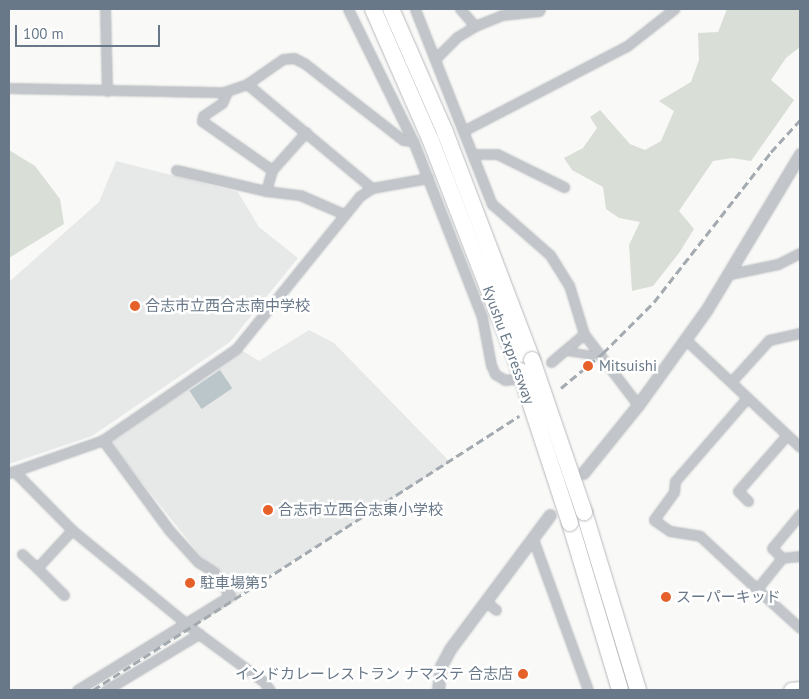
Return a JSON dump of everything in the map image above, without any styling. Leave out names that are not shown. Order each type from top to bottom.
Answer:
[{"type":"highway","name":"Kyushu Expressway","points":[[373,9],[431,140],[517,375],[570,523],[620,690]]},
{"type":"highway","name":"Kyushu Expressway","points":[[391,9],[449,141],[532,360],[584,512],[638,690]]},
{"type":"highway","points":[[790,690],[800,689]]},
{"type":"street","points":[[105,9],[107,91]]},
{"type":"street","points":[[348,9],[413,141],[482,317],[492,365],[496,374],[505,380],[517,375]]},
{"type":"street","points":[[416,9],[492,204],[550,256],[569,285],[585,336],[594,354],[638,405]]},
{"type":"street","points":[[460,9],[475,26]]},
{"type":"street","points":[[435,59],[457,37],[475,26],[502,14],[539,12],[540,9]]},
{"type":"street","points":[[463,131],[627,46],[674,9]]},
{"type":"street","points":[[9,88],[227,92],[247,84],[283,59],[294,58],[304,63],[403,140],[413,141]]},
{"type":"street","points":[[247,84],[372,188]]},
{"type":"street","points":[[227,92],[222,103],[203,116],[202,121],[272,170]]},
{"type":"street","points":[[266,191],[272,170],[306,132]]},
{"type":"street","points":[[472,154],[497,154],[564,186]]},
{"type":"street","points":[[583,473],[638,405],[686,340],[730,274],[800,154]]},
{"type":"street","points":[[176,170],[266,191],[300,195],[344,214]]},
{"type":"street","points":[[270,690],[263,681],[198,634],[186,622],[72,530],[11,472],[103,440],[236,349],[250,336],[344,214],[372,188],[428,178]]},
{"type":"street","points":[[730,274],[778,264],[800,253]]},
{"type":"street","points":[[731,382],[769,340],[800,333]]},
{"type":"street","points":[[551,362],[585,336]]},
{"type":"street","points":[[686,340],[800,447]]},
{"type":"street","points":[[567,350],[594,354]]},
{"type":"street","points":[[747,398],[675,481],[674,492],[654,520],[670,530],[700,536],[757,589],[798,622]]},
{"type":"street","points":[[748,501],[738,491],[787,436]]},
{"type":"street","points":[[77,690],[230,596],[214,572],[198,562],[169,530],[103,440]]},
{"type":"street","points":[[782,558],[772,548],[800,514]]},
{"type":"street","points":[[438,690],[441,666],[450,649],[550,515]]},
{"type":"street","points":[[37,568],[72,530]]},
{"type":"street","points":[[533,539],[588,690]]},
{"type":"street","points":[[22,554],[64,595]]},
{"type":"street","points":[[757,589],[782,558],[800,556]]},
{"type":"street","points":[[485,601],[496,610]]},
{"type":"street","points":[[106,690],[198,634]]},
{"type":"shaded area","points":[[727,9],[800,9],[800,47],[786,58],[771,80],[794,100],[751,161],[732,158],[713,161],[679,211],[694,229],[679,253],[653,286],[632,291],[629,245],[640,222],[619,218],[606,209],[603,187],[572,170],[564,158],[583,148],[597,128],[590,117],[600,110],[630,144],[645,150],[661,141],[674,111],[659,101],[691,82],[699,60],[698,33],[718,32]]},
{"type":"shaded area","points":[[9,150],[35,166],[60,199],[64,224],[9,258]]},
{"type":"shaded area","name":"合志市立西合志南中学校","points":[[116,161],[238,192],[259,227],[298,258],[230,342],[92,436],[9,464],[9,282],[99,202]]},
{"type":"shaded area","name":"合志市立西合志東小学校","points":[[309,330],[334,343],[450,462],[234,598],[109,441],[241,350],[259,361]]},
{"type":"shaded area","points":[[220,370],[232,388],[202,409],[189,391]]},
{"type":"railway","points":[[561,388],[603,353],[654,302],[771,152],[800,120]]},
{"type":"railway","points":[[93,690],[519,416]]},
{"type":"place","name":"合志市立西合志南中学校","points":[[135,306]]},
{"type":"place","name":"Mitsuishi","points":[[588,366]]},
{"type":"place","name":"合志市立西合志東小学校","points":[[268,510]]},
{"type":"place","name":"駐車場第5","points":[[190,583]]},
{"type":"place","name":"スーパーキッド","points":[[666,597]]},
{"type":"place","name":"インドカレーレストラン ナマステ 合志店","points":[[523,674]]}]
